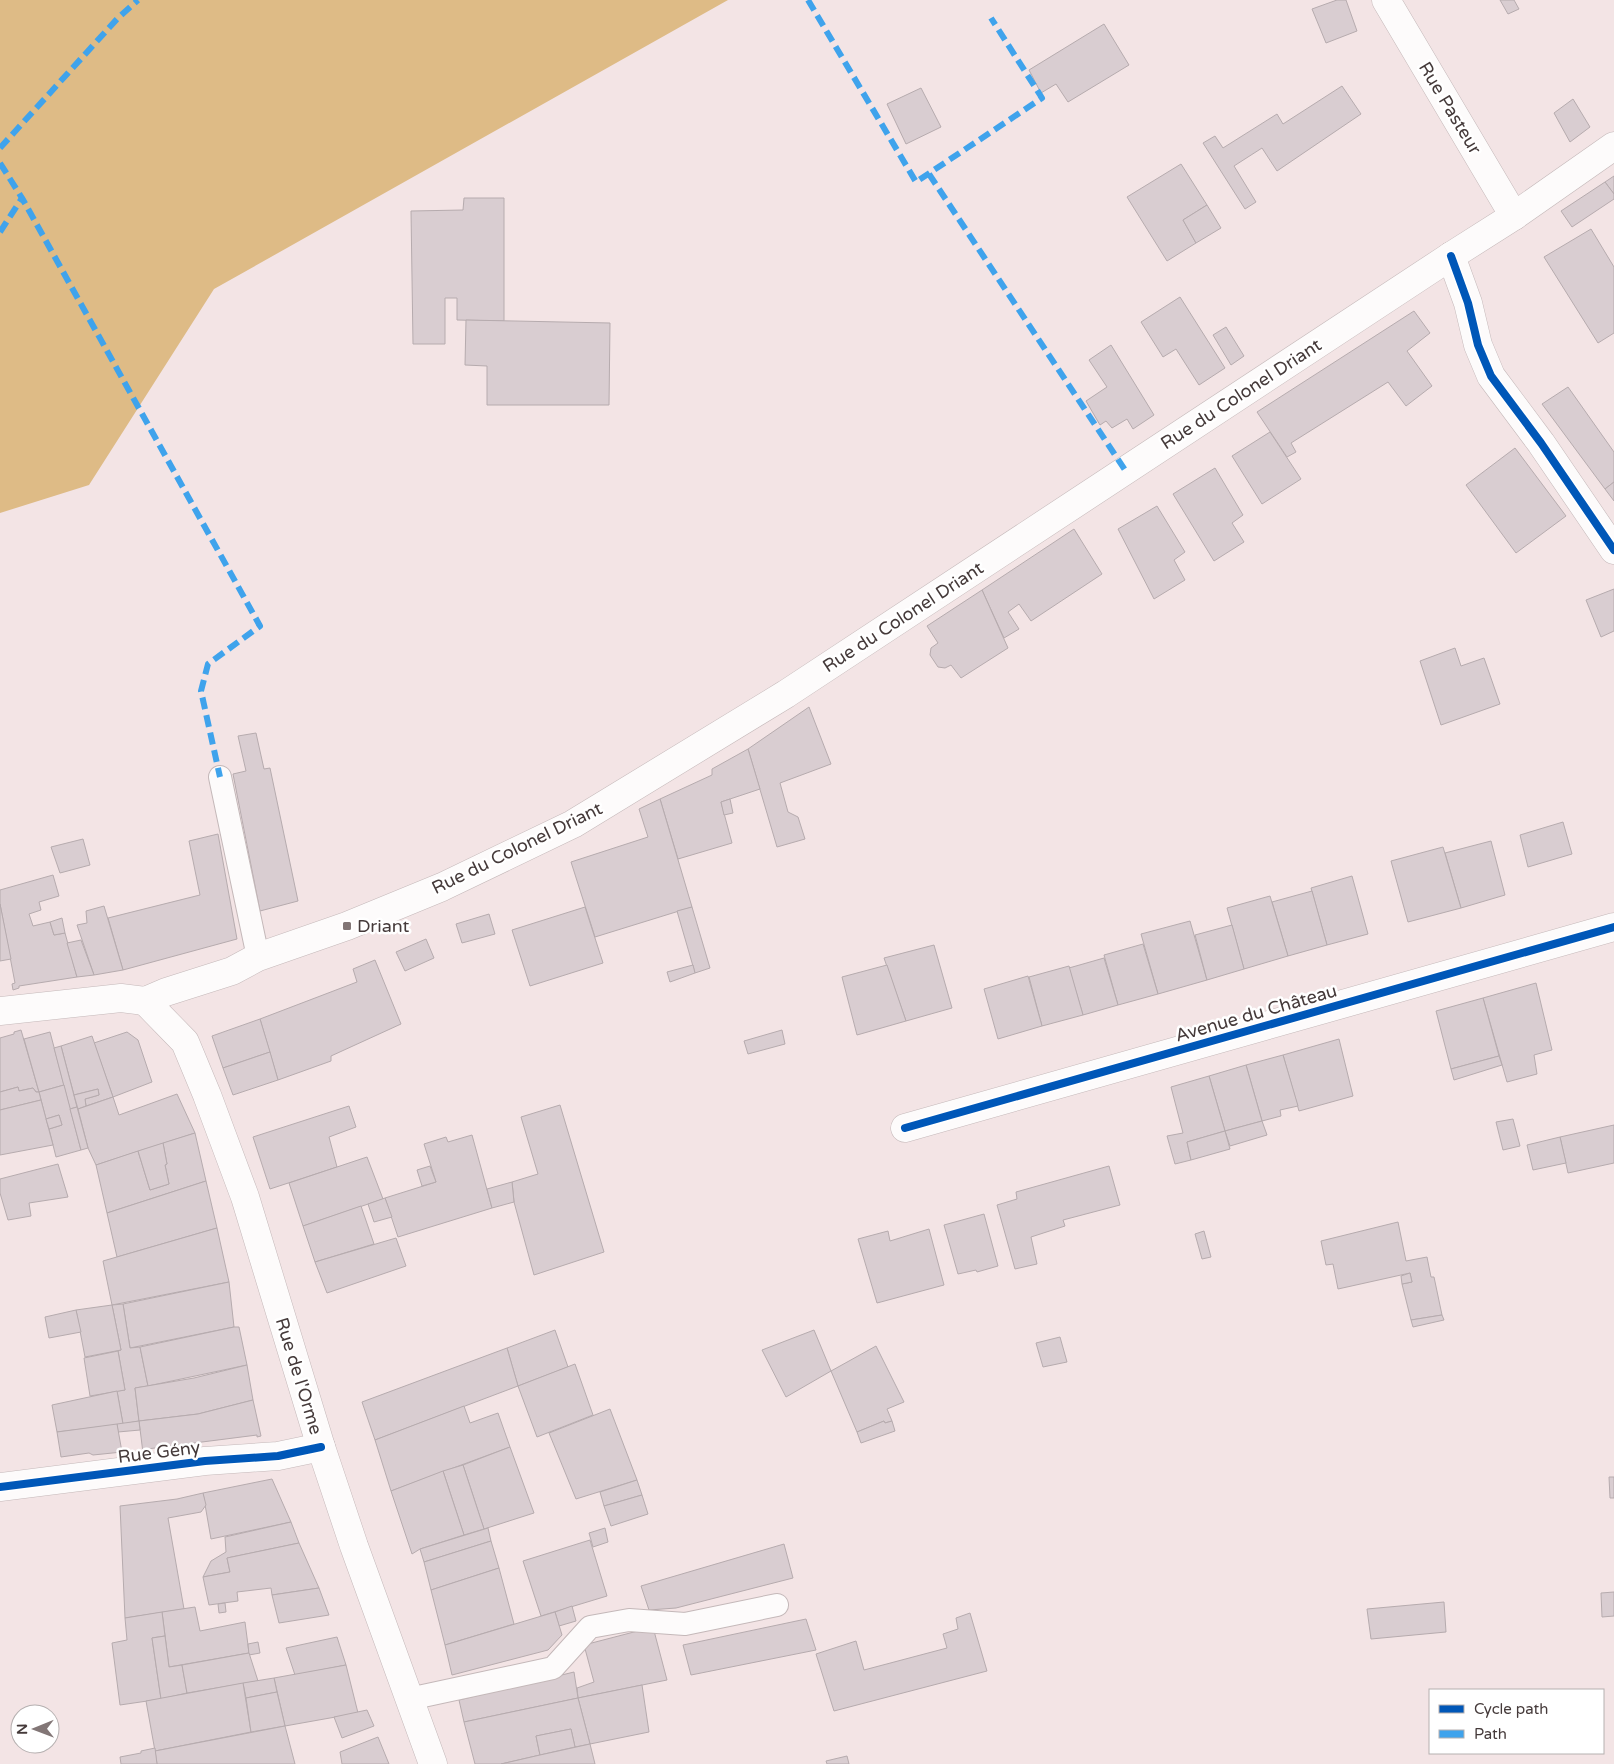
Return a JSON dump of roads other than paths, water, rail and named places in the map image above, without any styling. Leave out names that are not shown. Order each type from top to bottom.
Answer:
[{"type":"main road","name":"Rue Pasteur","points":[[1386,0],[1514,216]]},
{"type":"main road","name":"Rue du Colonel Driant","points":[[145,1001],[166,992],[232,971],[258,957],[347,926],[442,887],[573,824],[786,694],[1514,216],[1614,146]]},
{"type":"main road","points":[[1451,256],[1468,303],[1478,345],[1491,376],[1541,443],[1614,550]]},
{"type":"main road","name":"Avenue du Château","points":[[906,1128],[1614,927]]},
{"type":"main road","points":[[0,1011],[120,998],[145,1001]]},
{"type":"main road","name":"Rue de l'Orme","points":[[145,1001],[185,1042],[207,1095],[245,1197],[321,1447],[433,1764]]},
{"type":"main road","name":"Rue Gény","points":[[0,1487],[205,1461],[278,1456],[321,1447]]},
{"type":"lane","points":[[220,777],[258,957]]},
{"type":"lane","points":[[409,1699],[553,1668],[590,1627],[629,1620],[685,1624],[777,1604]]},
{"type":"place","name":"Driant","points":[[347,926]]}]
